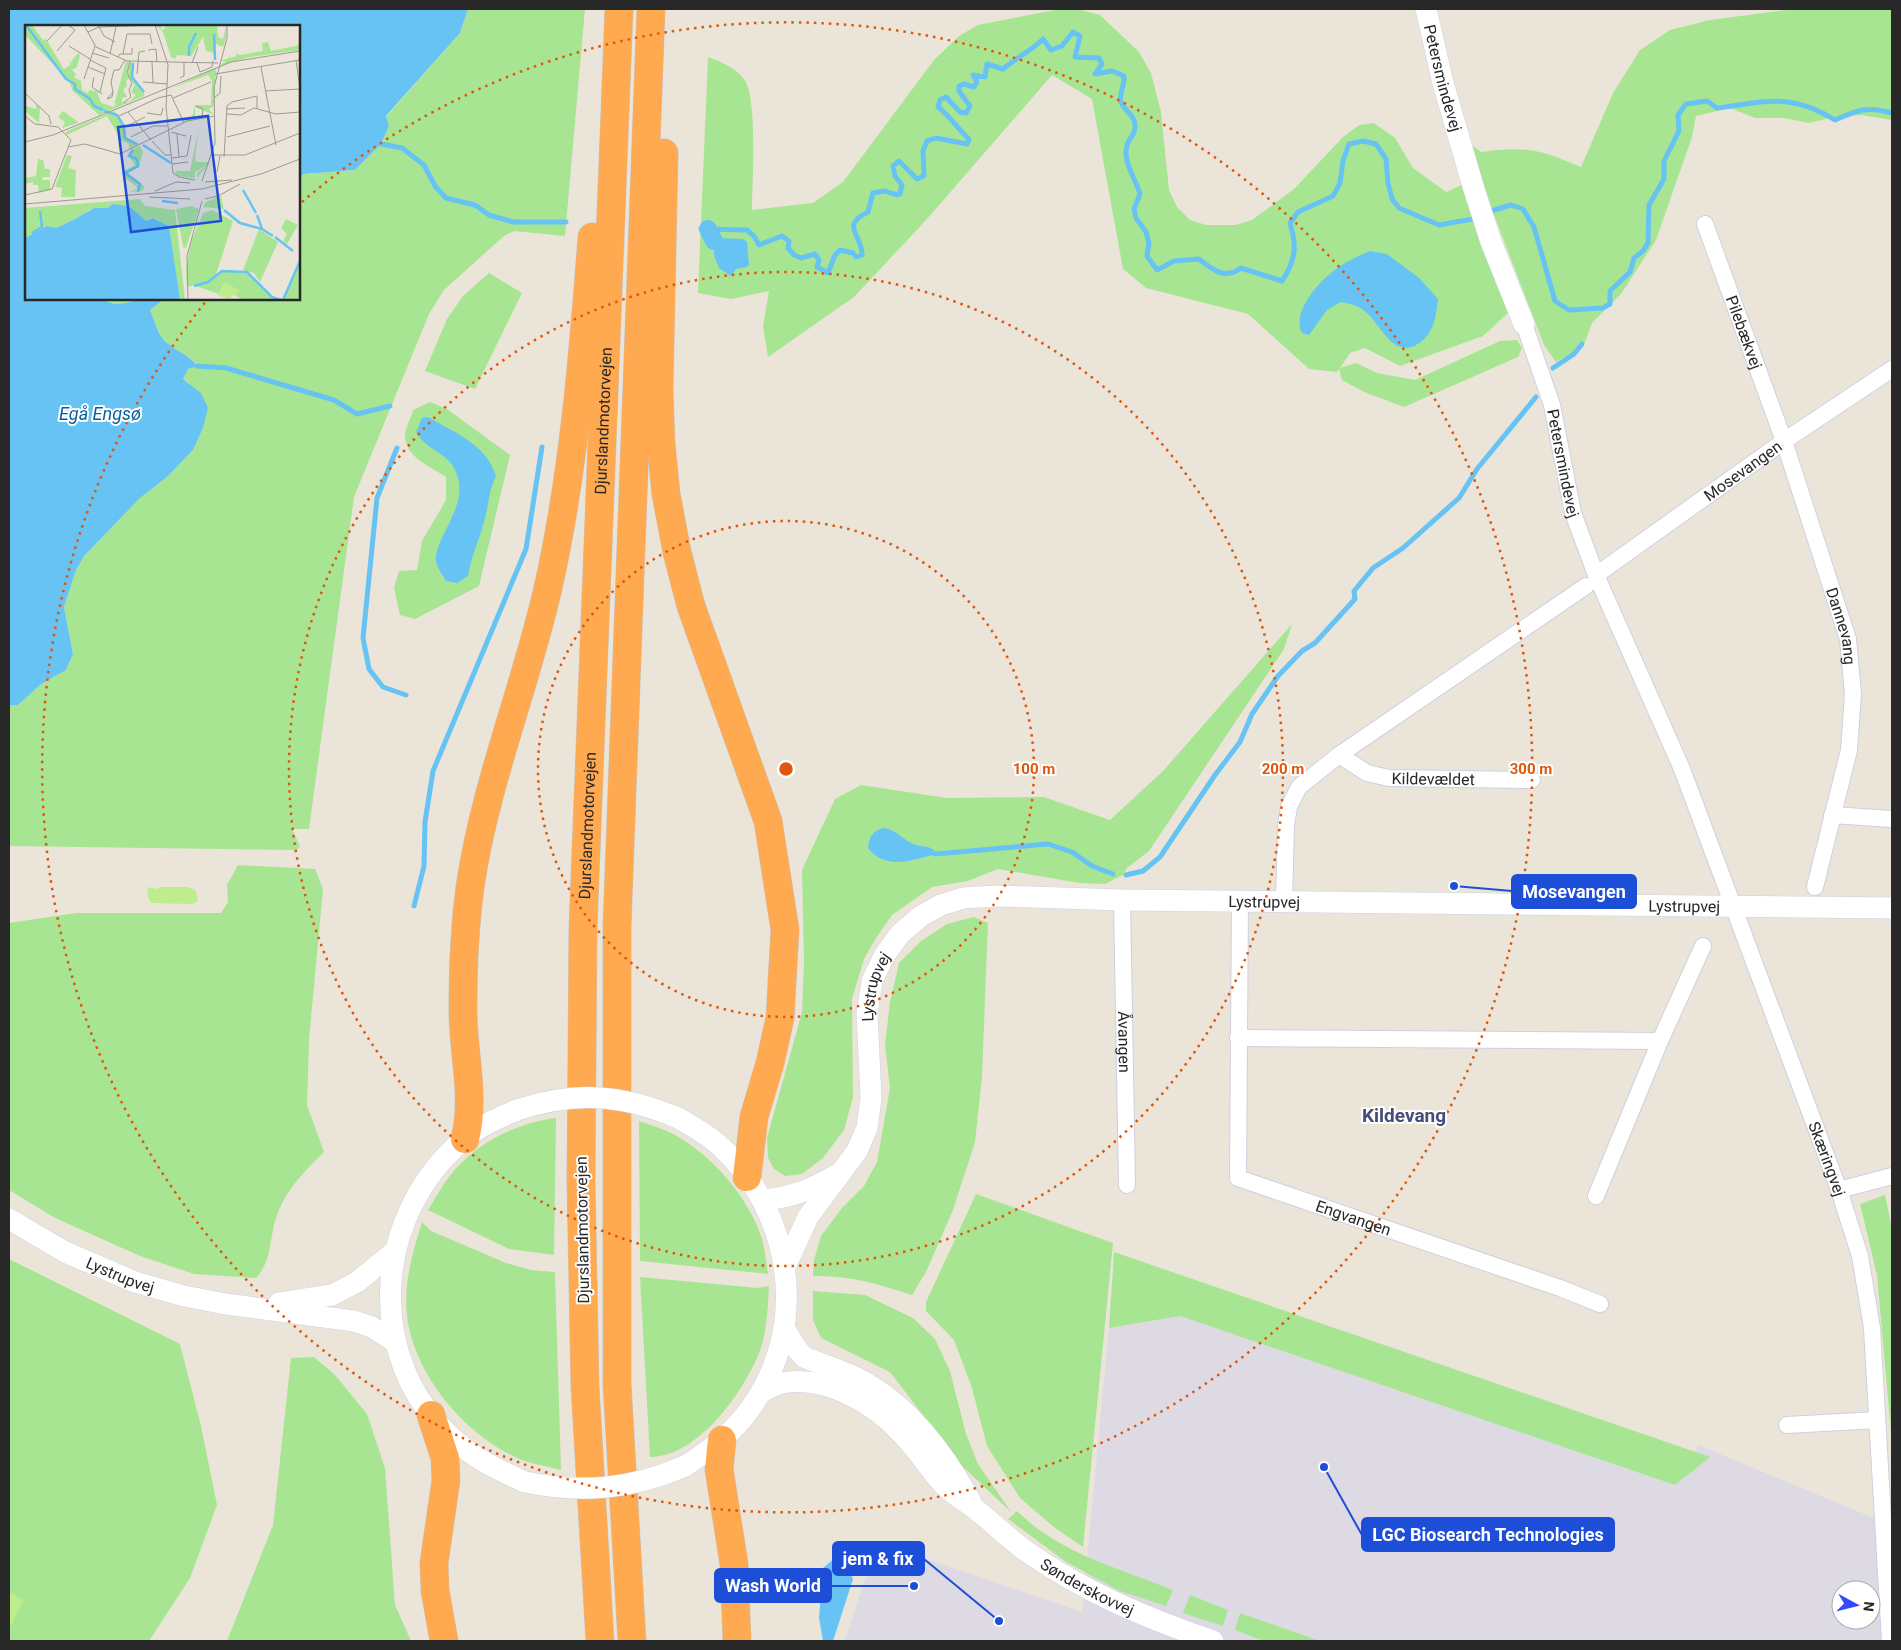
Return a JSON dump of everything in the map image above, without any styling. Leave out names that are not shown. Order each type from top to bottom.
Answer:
[{"type":"highway","points":[[465,1139],[470,1118],[462,1006],[470,888],[495,773],[548,590],[573,453],[613,9]]},
{"type":"highway","name":"Djurslandmotorvejen","points":[[600,1641],[585,1387],[581,1182],[583,928],[619,9]]},
{"type":"highway","name":"Djurslandmotorvejen","points":[[632,1641],[617,1384],[617,927],[651,9]]},
{"type":"highway","points":[[666,9],[660,392],[661,444],[666,494],[677,552],[691,606],[768,821],[785,930],[780,1018],[770,1064],[754,1117],[748,1177]]},
{"type":"highway","points":[[431,1415],[445,1458],[446,1480],[434,1563],[444,1641]]},
{"type":"highway","points":[[722,1440],[719,1469],[734,1564],[738,1641]]},
{"type":"street","name":"Petersmindevej","points":[[1426,9],[1441,74],[1473,186],[1491,242],[1524,324],[1552,404],[1574,513],[1591,580],[1682,769],[1734,908]]},
{"type":"street","name":"Pilebækvej","points":[[1705,224],[1784,441]]},
{"type":"street","name":"Mosevangen","points":[[1284,902],[1288,807],[1299,787],[1784,441],[1892,369]]},
{"type":"street","name":"Dannevang","points":[[1784,441],[1848,639],[1853,694],[1849,750],[1814,887]]},
{"type":"street","name":"Kildevældet","points":[[1340,756],[1367,773],[1388,778],[1532,780]]},
{"type":"street","points":[[1832,815],[1892,819]]},
{"type":"street","name":"Lystrupvej","points":[[785,1267],[808,1217],[857,1151],[867,1128],[872,1098],[867,1013],[872,981],[884,956],[900,934],[921,916],[941,905],[963,898],[998,896],[1122,900],[1734,908],[1892,908]]},
{"type":"street","name":"Åvangen","points":[[1122,900],[1127,1185]]},
{"type":"street","name":"Engvangen","points":[[1240,901],[1238,1178],[1560,1288],[1600,1304]]},
{"type":"street","name":"Skæringvej","points":[[1734,908],[1838,1190],[1860,1256],[1872,1328],[1877,1420],[1888,1524],[1890,1641]]},
{"type":"street","points":[[1596,1196],[1660,1042],[1703,946]]},
{"type":"street","points":[[1238,1038],[1660,1042]]},
{"type":"street","points":[[602,1097],[634,1102],[678,1118],[718,1143],[748,1177],[763,1200],[778,1236],[785,1267],[787,1287],[784,1328],[776,1357],[761,1392],[737,1425],[722,1440],[685,1466],[641,1483],[610,1488],[572,1490],[525,1482],[498,1470],[473,1455],[451,1437],[431,1415],[416,1392],[404,1368],[395,1342],[390,1312],[390,1282],[394,1252],[404,1219],[420,1189],[440,1162],[465,1139],[486,1124],[517,1110],[563,1098],[602,1097]]},
{"type":"street","name":"Lystrupvej","points":[[763,1200],[788,1198],[843,1172]]},
{"type":"street","points":[[1838,1190],[1892,1176]]},
{"type":"street","name":"Lystrupvej","points":[[9,1219],[65,1252],[135,1282],[184,1296],[354,1321],[372,1327],[395,1342]]},
{"type":"street","name":"Lystrupvej","points":[[241,1305],[298,1301],[332,1296],[357,1282],[394,1252]]},
{"type":"street","name":"Sønderskovvej","points":[[784,1328],[789,1339],[804,1357],[867,1383],[890,1398],[912,1420],[956,1474],[975,1509]]},
{"type":"street","name":"Sønderskovvej","points":[[761,1392],[782,1383],[800,1382],[825,1386],[850,1396],[873,1409],[903,1434],[945,1486],[1025,1550],[1070,1580],[1148,1619],[1203,1640]]},
{"type":"street","points":[[1787,1425],[1877,1420]]},
{"type":"shaded area","points":[[1180,1316],[1675,1485],[1698,1445],[1881,1521],[1886,1641],[845,1641],[877,1542],[1082,1612],[1109,1328]]},
{"type":"green space","points":[[468,9],[585,9],[565,236],[514,231],[504,236],[444,290],[429,314],[354,497],[309,829],[292,829],[300,846],[297,850],[9,846],[9,705],[18,705],[40,685],[66,670],[73,654],[64,607],[76,570],[84,556],[140,498],[167,477],[193,450],[203,428],[189,383],[183,379],[188,369],[197,365],[163,339],[150,310],[163,300],[300,300],[300,177],[304,174],[355,170],[381,144],[389,126],[386,117],[460,33]]},
{"type":"green space","points":[[1060,9],[1078,9],[1100,15],[1139,52],[1151,73],[1161,112],[1169,190],[1177,207],[1190,220],[1206,225],[1235,225],[1252,220],[1294,189],[1343,137],[1359,125],[1374,123],[1395,138],[1413,168],[1446,192],[1466,183],[1509,312],[1483,336],[1400,366],[1365,348],[1350,353],[1340,368],[1356,363],[1377,373],[1415,380],[1500,341],[1517,340],[1522,348],[1518,357],[1404,407],[1364,392],[1342,380],[1339,369],[1337,372],[1309,369],[1248,314],[1146,288],[1123,269],[1092,99],[1052,75],[927,219],[854,297],[768,357],[763,326],[769,291],[731,299],[698,293],[708,57],[728,65],[736,71],[744,79],[748,89],[753,121],[752,210],[813,203],[843,182],[934,60],[959,36],[978,25]]},
{"type":"green space","points":[[1794,9],[1892,9],[1892,120],[1861,115],[1834,117],[1809,123],[1783,118],[1755,118],[1730,108],[1696,116],[1692,137],[1656,240],[1621,294],[1592,323],[1583,347],[1556,362],[1544,345],[1476,168],[1470,144],[1481,152],[1510,149],[1532,150],[1554,156],[1581,167],[1613,93],[1640,50],[1670,30],[1710,20]]},
{"type":"green space","points":[[489,273],[522,293],[475,389],[425,371],[447,319],[463,296]]},
{"type":"green space","points":[[104,300],[140,300],[122,304]]},
{"type":"green space","points":[[430,402],[447,409],[510,455],[479,586],[415,619],[400,615],[394,588],[399,571],[417,570],[422,541],[446,500],[446,477],[414,456],[406,443],[405,433],[413,410]]},
{"type":"green space","points":[[1292,624],[1284,649],[1149,851],[1127,868],[1123,875],[1105,884],[1079,883],[998,869],[968,881],[932,887],[892,915],[864,959],[852,999],[853,1097],[844,1130],[823,1158],[802,1174],[785,1176],[774,1169],[768,1158],[767,1138],[802,1012],[804,962],[802,870],[835,799],[861,785],[947,798],[1044,797],[1110,820],[1163,771]]},
{"type":"green space","points":[[238,865],[315,869],[323,889],[309,1040],[307,1105],[324,1152],[299,1178],[283,1201],[276,1219],[268,1255],[256,1278],[194,1274],[140,1256],[55,1218],[9,1190],[9,923],[76,913],[221,913],[228,902],[227,885]]},
{"type":"green space","points":[[148,887],[156,889],[160,887],[188,887],[196,891],[198,901],[192,904],[151,903],[147,894]]},
{"type":"green space","points":[[974,917],[988,923],[982,1077],[975,1142],[953,1210],[926,1272],[912,1295],[863,1281],[839,1277],[813,1276],[814,1260],[821,1236],[842,1208],[864,1186],[877,1162],[890,1088],[885,1045],[890,1002],[899,963],[921,941],[947,924]]},
{"type":"green space","points":[[556,1118],[554,1255],[509,1249],[428,1210],[459,1165],[483,1145],[511,1130]]},
{"type":"green space","points":[[639,1121],[671,1133],[689,1144],[716,1166],[728,1180],[748,1208],[756,1224],[763,1243],[768,1274],[640,1261]]},
{"type":"green space","points":[[976,1194],[1113,1243],[1083,1547],[1055,1528],[1020,1498],[987,1446],[972,1388],[954,1340],[926,1311],[926,1302]]},
{"type":"green space","points":[[1885,1195],[1892,1228],[1892,1444],[1877,1275],[1860,1204]]},
{"type":"green space","points":[[422,1222],[431,1231],[506,1263],[531,1270],[555,1272],[561,1470],[517,1458],[498,1448],[463,1420],[433,1384],[413,1344],[406,1310],[409,1272]]},
{"type":"green space","points":[[1114,1252],[1710,1457],[1675,1485],[1180,1316],[1109,1328]]},
{"type":"green space","points":[[9,1259],[180,1344],[201,1426],[217,1505],[190,1578],[149,1641],[9,1641]]},
{"type":"green space","points":[[640,1277],[758,1288],[769,1286],[766,1325],[761,1348],[754,1364],[732,1401],[703,1433],[686,1446],[668,1454],[650,1457]]},
{"type":"green space","points":[[813,1291],[865,1295],[913,1318],[935,1339],[950,1371],[966,1434],[978,1464],[1011,1512],[962,1466],[890,1372],[821,1338],[813,1320]]},
{"type":"green space","points":[[314,1357],[336,1376],[367,1414],[385,1468],[395,1605],[411,1641],[227,1641],[273,1525],[291,1358]]},
{"type":"green space","points":[[1017,1511],[1034,1526],[1071,1549],[1173,1590],[1166,1606],[1120,1591],[1066,1562],[1008,1519]]},
{"type":"green space","points":[[9,1592],[24,1600],[9,1629]]},
{"type":"green space","points":[[1190,1595],[1228,1610],[1223,1626],[1183,1613]]},
{"type":"green space","points":[[1240,1613],[1320,1641],[1264,1641],[1235,1630]]},
{"type":"water","name":"Egå Engsø","points":[[9,9],[468,9],[460,33],[386,116],[389,126],[381,144],[355,170],[304,174],[300,177],[300,25],[25,25],[25,300],[104,300],[113,304],[123,304],[138,300],[163,300],[150,310],[157,329],[167,343],[190,358],[197,366],[188,369],[183,379],[201,393],[208,408],[203,428],[193,450],[167,477],[140,498],[84,556],[76,570],[64,607],[73,654],[66,670],[40,685],[18,705],[9,705]]},
{"type":"water","points":[[717,238],[743,239],[747,242],[749,265],[736,269],[731,276],[719,268],[714,256],[714,241]]},
{"type":"water","points":[[1370,251],[1387,254],[1419,278],[1438,299],[1434,322],[1426,337],[1413,346],[1405,348],[1397,346],[1365,311],[1341,302],[1327,310],[1309,335],[1302,333],[1300,317],[1312,293],[1324,279],[1339,267]]},
{"type":"water","points":[[428,417],[459,434],[477,447],[491,465],[496,476],[491,488],[484,522],[468,576],[457,583],[446,581],[437,565],[436,557],[438,547],[457,503],[458,478],[455,469],[445,457],[427,445],[416,432],[422,418]]},
{"type":"water","points":[[884,828],[896,832],[911,843],[931,848],[935,854],[899,862],[882,859],[868,848],[872,835],[877,830]]},
{"type":"water","points":[[837,1556],[844,1561],[853,1579],[833,1641],[823,1641],[819,1618],[823,1568]]},
{"type":"waterway","points":[[701,229],[747,230],[754,236],[759,245],[782,236],[789,241],[788,248],[794,255],[801,258],[815,254],[819,260],[817,267],[828,273],[835,255],[840,250],[853,253],[856,257],[862,255],[854,232],[855,222],[859,217],[868,212],[873,193],[885,191],[897,195],[900,194],[902,185],[895,176],[893,166],[899,161],[917,179],[924,176],[923,151],[927,141],[936,138],[967,144],[969,139],[938,107],[940,100],[946,97],[960,112],[966,113],[970,106],[959,91],[959,86],[964,84],[974,87],[977,82],[973,75],[985,77],[987,64],[1003,69],[1043,39],[1051,50],[1062,46],[1073,32],[1080,36],[1075,57],[1099,58],[1102,64],[1095,74],[1112,71],[1124,76],[1120,100],[1135,124],[1135,130],[1126,152],[1126,158],[1140,194],[1134,209],[1136,218],[1146,232],[1149,243],[1147,256],[1157,270],[1174,261],[1199,259],[1219,272],[1230,273],[1241,268],[1282,281],[1294,253],[1294,239],[1290,223],[1298,212],[1333,196],[1340,183],[1343,161],[1349,144],[1363,141],[1376,144],[1386,159],[1388,183],[1392,199],[1399,208],[1439,225],[1473,219]]},
{"type":"waterway","points":[[1491,211],[1511,205],[1523,209],[1534,227],[1555,301],[1569,310],[1603,308],[1610,304],[1610,291],[1630,272],[1634,258],[1643,251],[1648,243],[1649,205],[1664,179],[1664,161],[1679,131],[1678,115],[1686,104],[1707,101],[1717,108],[1764,102],[1791,102],[1819,111],[1835,120],[1862,110],[1892,113]]},
{"type":"waterway","points":[[381,144],[402,148],[424,165],[435,186],[446,198],[475,205],[489,215],[513,222],[566,222]]},
{"type":"waterway","points":[[708,229],[714,241]]},
{"type":"waterway","points":[[1553,368],[1574,354],[1582,344]]},
{"type":"waterway","points":[[197,366],[226,368],[334,400],[357,414],[390,406]]},
{"type":"waterway","points":[[1126,875],[1143,871],[1160,857],[1215,775],[1240,742],[1252,714],[1278,676],[1302,651],[1315,643],[1355,599],[1354,591],[1373,568],[1403,548],[1459,498],[1477,469],[1536,397]]},
{"type":"waterway","points":[[414,906],[424,866],[425,822],[433,771],[526,549],[542,447]]},
{"type":"waterway","points":[[397,448],[377,498],[363,638],[369,669],[383,687],[406,695]]},
{"type":"waterway","points":[[935,854],[1048,844],[1072,852],[1092,866],[1113,874]]},
{"type":"place","name":"Mosevangen","points":[[1454,886]]},
{"type":"place","name":"LGC Biosearch Technologies","points":[[1324,1467]]},
{"type":"place","name":"Wash World","points":[[914,1586]]},
{"type":"place","name":"jem & fix","points":[[999,1621]]},
{"type":"district","name":"Kildevang","points":[[1404,1115]]}]
